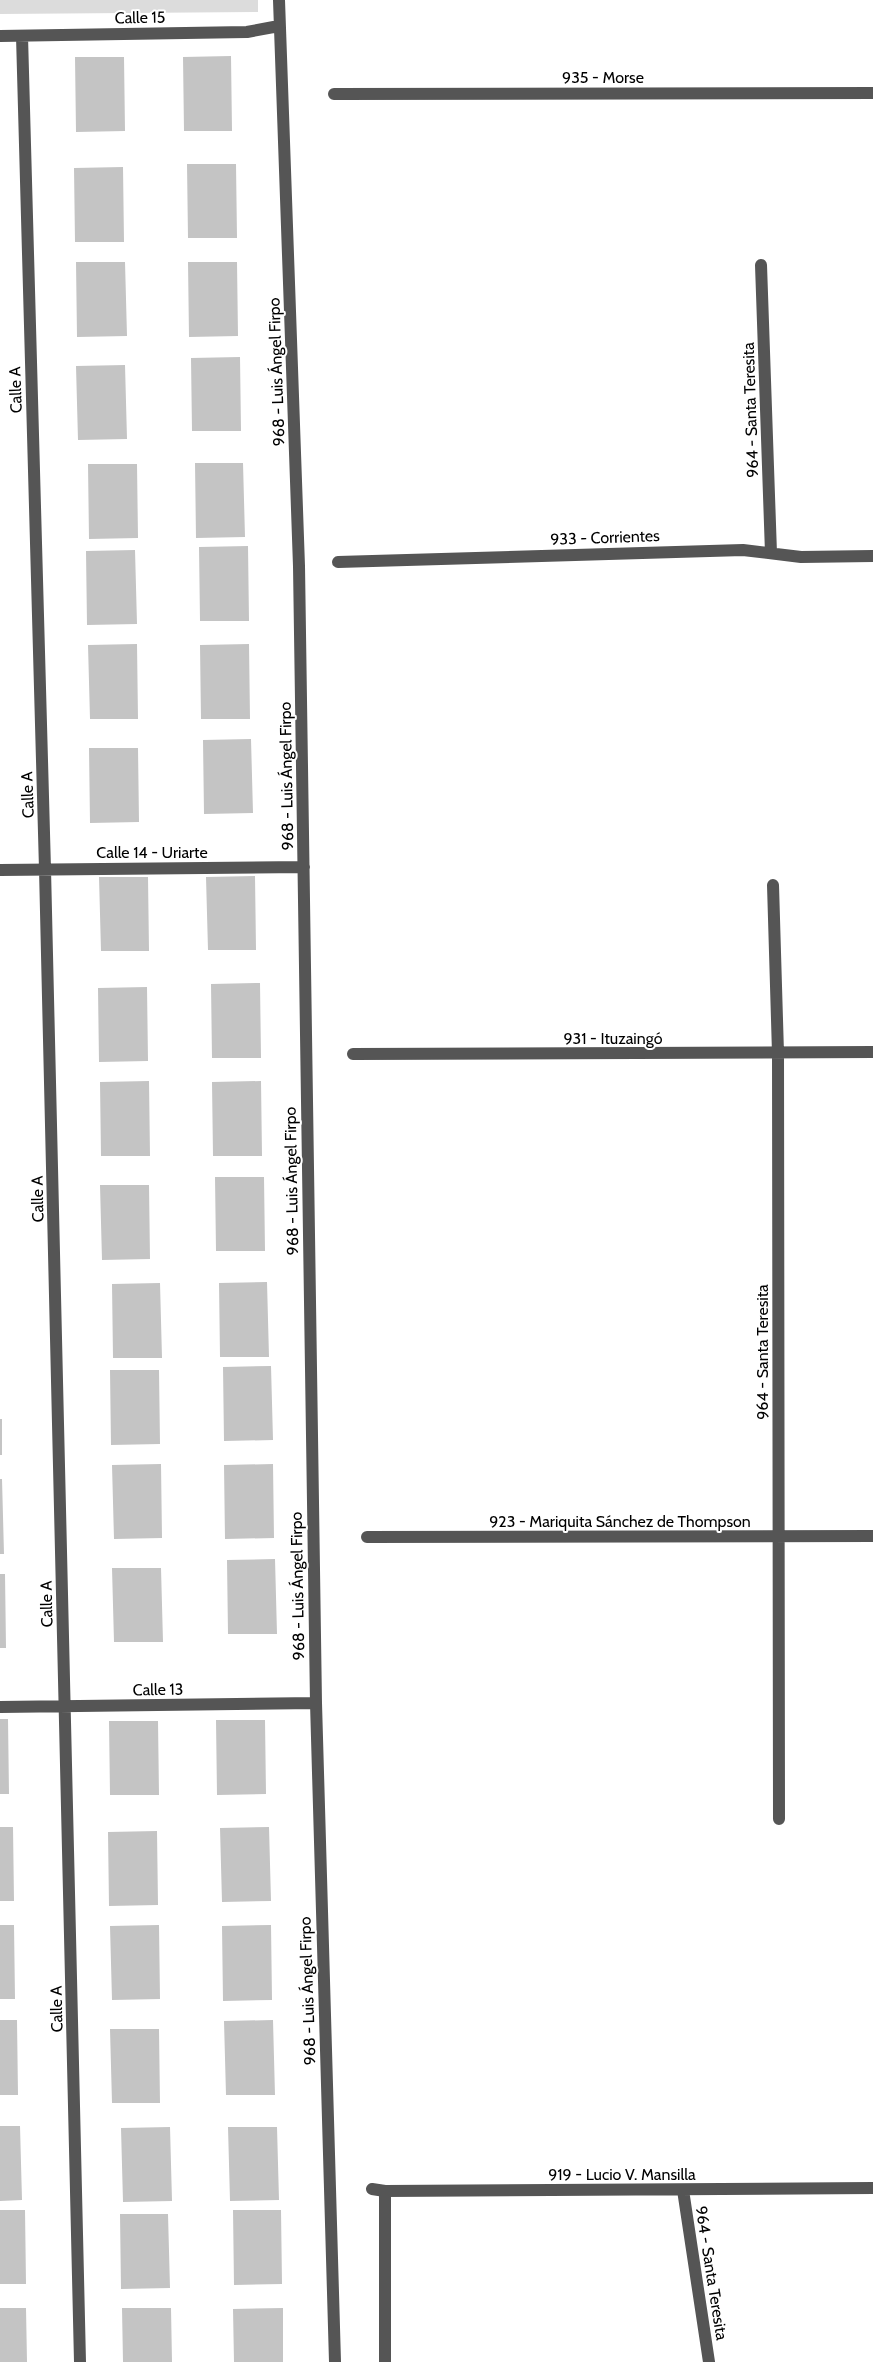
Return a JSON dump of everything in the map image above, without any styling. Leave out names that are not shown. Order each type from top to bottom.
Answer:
[{"type":"street","name":"968 - Luis Ángel Firpo","points":[[279,0],[299,566],[316,1703],[335,2362]]},
{"type":"street","name":"Calle 15","points":[[0,36],[247,32],[279,26]]},
{"type":"street","name":"Calle A","points":[[22,36],[45,869],[80,2362]]},
{"type":"street","name":"935 - Morse","points":[[334,94],[873,93]]},
{"type":"street","name":"964 - Santa Teresita","points":[[761,265],[771,554]]},
{"type":"street","name":"933 - Corrientes","points":[[338,562],[743,550],[802,557],[873,556]]},
{"type":"street","name":"Calle 14 - Uriarte","points":[[0,870],[304,867]]},
{"type":"street","name":"964 - Santa Teresita","points":[[773,885],[778,1054],[779,1819]]},
{"type":"street","name":"931 - Ituzaingó","points":[[353,1054],[778,1054],[873,1052]]},
{"type":"street","name":"923 - Mariquita Sánchez de Thompson","points":[[367,1537],[778,1538],[873,1536]]},
{"type":"street","name":"Calle 13","points":[[0,1707],[316,1703]]},
{"type":"street","name":"919 - Lucio V. Mansilla","points":[[372,2189],[385,2191],[873,2188]]},
{"type":"street","name":"964 - Santa Teresita","points":[[683,2190],[709,2362]]},
{"type":"street","points":[[385,2191],[385,2362]]},
{"type":"shaded area","points":[[0,0],[258,0],[258,12],[0,14]]},
{"type":"building","points":[[231,56],[232,131],[184,131],[183,57]]},
{"type":"building","points":[[75,57],[124,57],[125,131],[76,132]]},
{"type":"building","points":[[187,164],[236,164],[237,238],[188,238]]},
{"type":"building","points":[[123,167],[124,242],[75,242],[74,168]]},
{"type":"building","points":[[76,262],[125,262],[127,336],[77,337]]},
{"type":"building","points":[[188,262],[237,262],[238,336],[189,337]]},
{"type":"building","points":[[240,357],[241,431],[192,431],[191,358]]},
{"type":"building","points":[[125,365],[127,439],[78,440],[76,366]]},
{"type":"building","points":[[195,463],[243,463],[245,537],[196,538]]},
{"type":"building","points":[[88,464],[137,464],[138,538],[89,539]]},
{"type":"building","points":[[248,546],[249,621],[200,621],[199,547]]},
{"type":"building","points":[[135,550],[137,624],[87,625],[86,551]]},
{"type":"building","points":[[137,644],[138,719],[90,719],[88,645]]},
{"type":"building","points":[[249,644],[250,719],[201,719],[200,645]]},
{"type":"building","points":[[251,739],[253,813],[204,814],[203,740]]},
{"type":"building","points":[[89,748],[138,748],[139,822],[90,823]]},
{"type":"building","points":[[255,876],[256,950],[208,950],[206,877]]},
{"type":"building","points":[[99,877],[148,877],[149,951],[101,951]]},
{"type":"building","points":[[260,983],[261,1058],[212,1058],[211,984]]},
{"type":"building","points":[[147,987],[148,1061],[99,1062],[98,988]]},
{"type":"building","points":[[149,1081],[150,1156],[101,1156],[100,1082]]},
{"type":"building","points":[[261,1081],[262,1156],[213,1156],[212,1082]]},
{"type":"building","points":[[215,1177],[264,1177],[265,1251],[216,1251]]},
{"type":"building","points":[[100,1185],[149,1185],[150,1259],[102,1260]]},
{"type":"building","points":[[267,1282],[269,1357],[220,1357],[219,1283]]},
{"type":"building","points":[[160,1283],[162,1358],[113,1358],[112,1284]]},
{"type":"building","points":[[271,1366],[273,1440],[224,1441],[223,1367]]},
{"type":"building","points":[[110,1370],[159,1370],[160,1444],[111,1445]]},
{"type":"building","points":[[0,1419],[2,1419],[2,1455],[0,1455]]},
{"type":"building","points":[[161,1464],[162,1538],[114,1539],[112,1465]]},
{"type":"building","points":[[273,1464],[274,1538],[225,1539],[224,1465]]},
{"type":"building","points":[[0,1479],[2,1479],[4,1554],[0,1554]]},
{"type":"building","points":[[275,1559],[277,1634],[228,1634],[227,1560]]},
{"type":"building","points":[[112,1568],[161,1568],[163,1642],[114,1642]]},
{"type":"building","points":[[0,1574],[5,1574],[6,1648],[0,1648]]},
{"type":"building","points":[[0,1719],[8,1719],[9,1794],[0,1794]]},
{"type":"building","points":[[216,1720],[265,1720],[266,1794],[217,1795]]},
{"type":"building","points":[[109,1721],[158,1721],[159,1795],[110,1795]]},
{"type":"building","points":[[0,1827],[13,1827],[14,1901],[0,1901]]},
{"type":"building","points":[[269,1827],[271,1901],[222,1902],[220,1828]]},
{"type":"building","points":[[157,1831],[158,1905],[109,1906],[108,1832]]},
{"type":"building","points":[[0,1925],[14,1925],[15,1999],[0,1999]]},
{"type":"building","points":[[159,1925],[160,1999],[112,2000],[110,1926]]},
{"type":"building","points":[[271,1925],[272,2000],[223,2001],[222,1926]]},
{"type":"building","points":[[0,2020],[17,2020],[18,2095],[0,2095]]},
{"type":"building","points":[[273,2020],[275,2095],[226,2095],[224,2021]]},
{"type":"building","points":[[110,2029],[159,2029],[160,2103],[112,2103]]},
{"type":"building","points":[[0,2126],[20,2126],[22,2200],[0,2201]]},
{"type":"building","points":[[170,2127],[172,2201],[123,2202],[121,2128]]},
{"type":"building","points":[[228,2127],[277,2127],[279,2200],[230,2201]]},
{"type":"building","points":[[0,2210],[25,2210],[26,2284],[0,2284]]},
{"type":"building","points":[[233,2210],[281,2210],[282,2284],[234,2285]]},
{"type":"building","points":[[120,2214],[168,2214],[170,2288],[121,2289]]},
{"type":"building","points":[[0,2308],[26,2308],[27,2362],[0,2362]]},
{"type":"building","points":[[122,2308],[171,2308],[172,2362],[123,2362]]},
{"type":"building","points":[[283,2308],[283,2362],[234,2362],[233,2309]]}]
